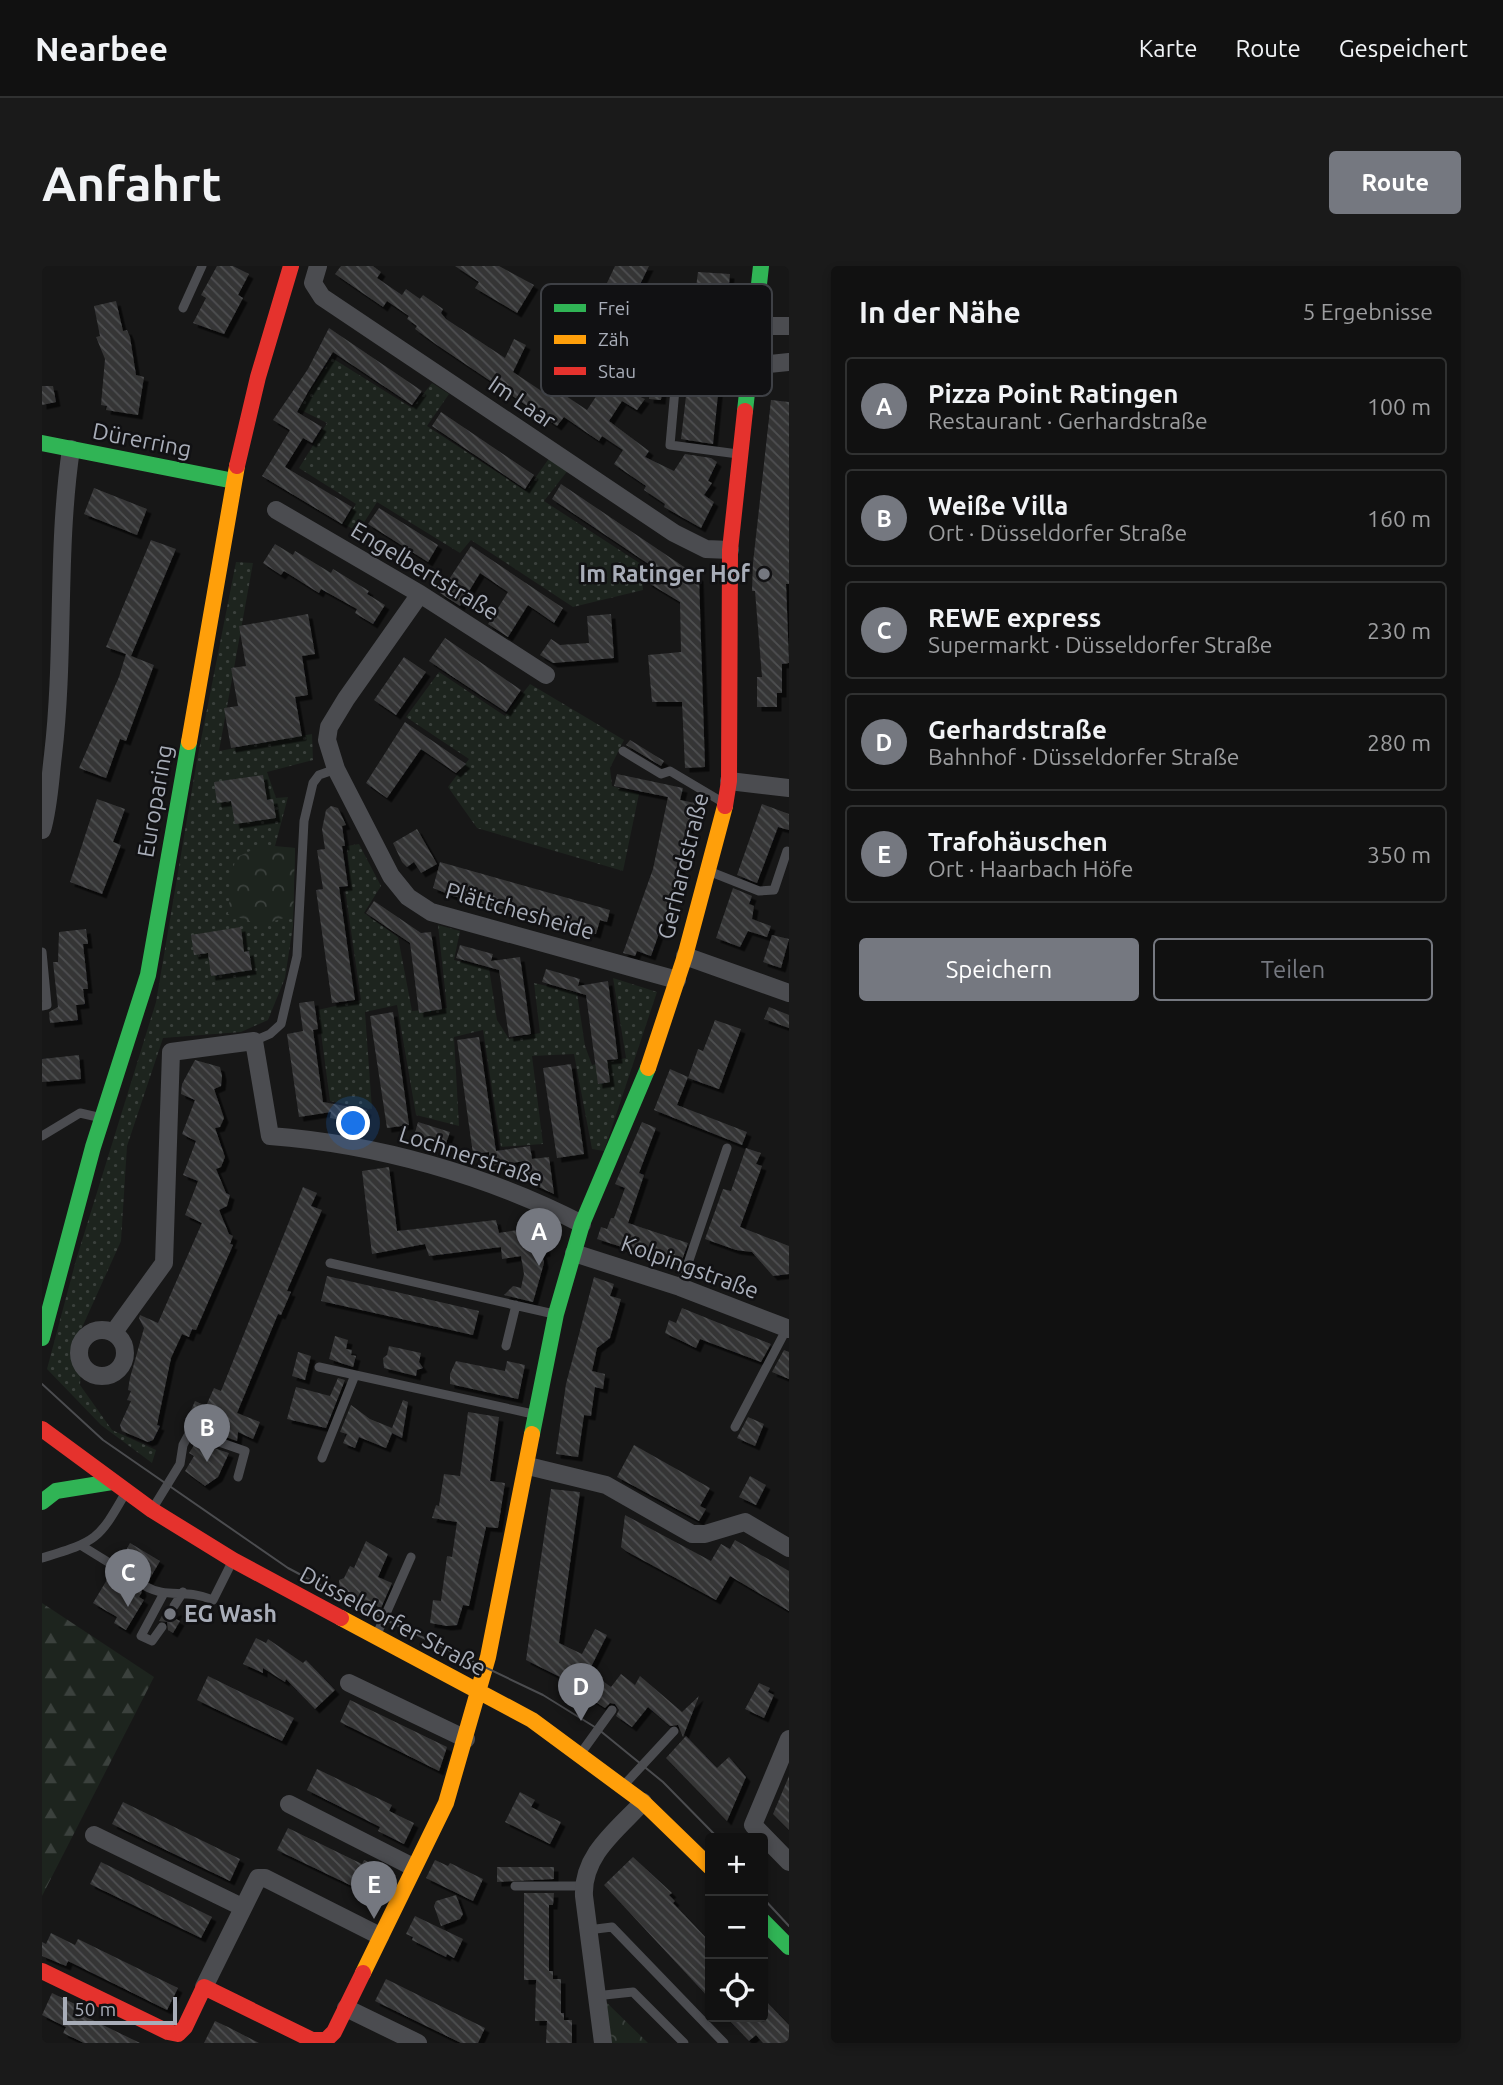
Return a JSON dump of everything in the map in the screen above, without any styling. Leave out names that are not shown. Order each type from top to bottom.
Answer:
[{"type":"main road","name":"Europaring","points":[[42,1338],[93,1147],[148,975],[234,481],[258,377],[291,266]]},
{"type":"main road","name":"Gerhardstraße","points":[[759,284],[761,266]]},
{"type":"main road","name":"Gerhardstraße","points":[[204,1987],[312,2040],[326,2040],[334,2032],[446,1803],[490,1649],[556,1314],[582,1224],[643,1083],[685,956],[726,804],[729,781],[730,550],[746,396]]},
{"type":"main road","name":"Dürerring","points":[[42,443],[234,481]]},
{"type":"main road","name":"Düsseldorfer Straße","points":[[42,1429],[152,1510],[233,1560],[375,1639],[532,1720],[643,1802],[705,1862]]},
{"type":"main road","points":[[42,1502],[56,1491],[112,1482]]},
{"type":"main road","points":[[768,1926],[789,1947]]},
{"type":"main road","points":[[42,1971],[168,2032],[178,2034],[185,2027],[204,1987]]},
{"type":"street","name":"Im Laar","points":[[318,266],[313,283],[322,297],[674,533],[706,549],[730,550]]},
{"type":"street","points":[[42,830],[57,715],[61,648],[61,532],[71,449]]},
{"type":"street","name":"Engelbertstraße","points":[[276,510],[420,594],[546,676]]},
{"type":"street","name":"Plättchesheide","points":[[420,594],[329,727],[327,740],[336,769],[391,876],[408,897],[431,912],[677,980]]},
{"type":"street","points":[[729,781],[789,788]]},
{"type":"street","points":[[685,956],[789,993]]},
{"type":"street","points":[[114,1332],[164,1263],[172,1052],[254,1041]]},
{"type":"street","name":"Lochnerstraße","points":[[254,1041],[270,1136],[373,1151],[449,1171],[525,1196],[582,1224]]},
{"type":"street","name":"Kolpingstraße","points":[[574,1252],[680,1287],[788,1329]]},
{"type":"street","points":[[528,1466],[606,1485],[692,1534],[705,1534],[746,1522],[789,1548]]},
{"type":"street","points":[[349,1683],[466,1739]]},
{"type":"street","points":[[789,1739],[752,1825],[789,1862]]},
{"type":"street","points":[[603,2043],[583,1886],[589,1861],[643,1802]]},
{"type":"street","points":[[289,1804],[413,1867]]},
{"type":"street","points":[[94,1835],[242,1907]]},
{"type":"street","points":[[204,1987],[258,1878],[265,1878],[380,1936]]},
{"type":"street","points":[[346,2008],[418,2043]]},
{"type":"lane","points":[[183,308],[202,266]]},
{"type":"lane","points":[[674,396],[670,445],[739,455]]},
{"type":"lane","points":[[623,751],[661,775],[670,771],[726,804]]},
{"type":"lane","points":[[254,1041],[281,1024],[297,956],[304,821],[313,783],[319,775],[336,769]]},
{"type":"lane","points":[[709,872],[759,891],[774,890],[787,851]]},
{"type":"lane","points":[[42,952],[47,1005],[42,1006]]},
{"type":"lane","points":[[42,1136],[80,1113],[104,1118]]},
{"type":"lane","points":[[680,1287],[727,1147]]},
{"type":"lane","points":[[330,1263],[556,1314]]},
{"type":"lane","points":[[506,1346],[516,1306]]},
{"type":"lane","points":[[734,1427],[788,1329]]},
{"type":"lane","points":[[319,1367],[538,1415]]},
{"type":"lane","points":[[322,1458],[355,1375]]},
{"type":"lane","points":[[152,1510],[180,1464],[183,1445],[190,1432],[245,1451],[238,1477]]},
{"type":"lane","points":[[42,1558],[82,1546],[105,1530],[126,1492]]},
{"type":"lane","points":[[82,1546],[116,1567]]},
{"type":"lane","points":[[375,1639],[411,1557]]},
{"type":"lane","points":[[145,1586],[158,1594],[183,1592],[213,1600],[233,1560]]},
{"type":"lane","points":[[174,1606],[183,1592]]},
{"type":"lane","points":[[162,1627],[155,1639],[149,1640],[141,1635],[164,1593]]},
{"type":"lane","points":[[580,1754],[612,1710]]},
{"type":"lane","points":[[623,1787],[674,1731]]},
{"type":"lane","points":[[515,1886],[583,1886]]},
{"type":"lane","points":[[588,1930],[612,1927],[724,2043]]},
{"type":"lane","points":[[595,1996],[634,1992],[684,2043]]},
{"type":"green space","points":[[332,358],[412,408],[432,383],[449,394],[427,426],[526,491],[550,457],[569,469],[544,501],[641,564],[643,590],[573,607],[471,540],[460,553],[377,502],[358,532],[344,524],[356,504],[299,468],[327,423],[299,409]]},
{"type":"green space","points":[[236,562],[253,563],[219,751],[312,734],[313,760],[267,772],[276,798],[288,797],[275,846],[295,848],[293,926],[285,978],[268,1020],[241,1032],[163,1038],[127,1146],[121,1241],[71,1352],[81,1369],[80,1385],[112,1430],[156,1450],[152,1463],[101,1425],[47,1369],[76,1260],[156,1002],[197,760]]},
{"type":"green space","points":[[439,672],[505,716],[530,684],[624,740],[610,768],[612,786],[639,794],[623,871],[477,828],[448,787],[469,759],[406,717]]},
{"type":"green space","points":[[359,844],[381,886],[364,913],[398,937],[412,1011],[447,1008],[438,925],[460,931],[454,960],[489,968],[497,1020],[509,1039],[540,1033],[534,983],[577,993],[585,1046],[592,1065],[626,1058],[613,978],[657,992],[604,1151],[592,1149],[574,1054],[532,1056],[543,1144],[501,1147],[483,1030],[454,1037],[459,1126],[416,1115],[397,1005],[365,1012],[372,1109],[330,1101],[318,1010],[361,1000],[345,889],[350,887],[347,846]]},
{"type":"green space","points":[[261,846],[295,848],[293,915],[262,925],[228,914],[235,858]]},
{"type":"green space","points":[[42,1603],[154,1677],[42,1896]]},
{"type":"green space","points":[[603,1999],[648,2043],[609,2043]]},
{"type":"building","points":[[217,266],[233,266],[249,274],[238,295],[243,298],[224,334],[193,323],[206,298],[201,295]]},
{"type":"building","points":[[341,266],[373,266],[381,272],[377,278],[402,295],[406,289],[420,299],[423,295],[443,309],[441,313],[446,319],[505,358],[514,339],[526,345],[513,372],[541,391],[541,396],[566,396],[587,410],[596,396],[638,396],[645,399],[637,410],[622,401],[609,421],[649,451],[645,457],[674,471],[685,454],[711,458],[717,462],[708,481],[712,483],[704,495],[714,502],[701,528],[664,507],[665,504],[644,490],[646,486],[614,464],[623,450],[602,436],[599,441],[564,417],[557,426],[415,329],[417,326],[407,319],[409,316],[387,301],[383,307],[335,274]]},
{"type":"building","points":[[455,266],[499,266],[534,285],[517,313],[475,288],[479,282]]},
{"type":"building","points":[[615,266],[649,266],[640,284],[607,283]]},
{"type":"building","points":[[698,272],[730,274],[729,284],[696,284]]},
{"type":"building","points":[[116,301],[123,331],[127,330],[130,337],[136,375],[144,377],[138,415],[106,410],[107,406],[101,405],[105,359],[96,337],[100,336],[94,306]]},
{"type":"building","points":[[329,328],[422,391],[412,405],[333,352],[308,392],[297,412],[322,427],[312,443],[303,438],[285,467],[352,507],[342,524],[262,476],[290,430],[273,420],[308,369]]},
{"type":"building","points":[[42,386],[53,386],[56,402],[42,405]]},
{"type":"building","points":[[649,396],[662,396],[661,400],[649,399]]},
{"type":"building","points":[[686,396],[718,396],[713,444],[681,439]]},
{"type":"building","points":[[771,400],[789,402],[789,584],[786,584],[789,663],[782,664],[782,693],[777,693],[777,707],[757,707],[757,677],[762,677],[755,591],[752,591],[753,563]]},
{"type":"building","points":[[441,412],[534,475],[525,489],[432,426]]},
{"type":"building","points":[[561,484],[699,577],[705,767],[685,768],[682,702],[652,702],[648,655],[681,652],[680,602],[647,582],[656,569],[552,499]]},
{"type":"building","points":[[94,488],[147,509],[137,535],[84,514]]},
{"type":"building","points":[[379,508],[438,545],[428,562],[368,524]]},
{"type":"building","points":[[151,540],[176,549],[131,656],[154,665],[126,741],[120,739],[106,778],[79,768],[119,677],[126,654],[106,647]]},
{"type":"building","points":[[275,544],[293,555],[295,551],[331,573],[333,569],[369,591],[367,594],[385,605],[373,624],[355,613],[357,609],[321,589],[319,593],[284,571],[281,575],[263,563]]},
{"type":"building","points":[[471,546],[563,608],[554,623],[528,605],[508,637],[488,624],[508,592],[480,573],[460,606],[440,593]]},
{"type":"building","points":[[308,614],[315,654],[302,656],[308,695],[295,697],[302,736],[231,748],[224,708],[238,706],[231,668],[246,666],[239,626]]},
{"type":"building","points":[[611,614],[614,658],[553,663],[540,655],[551,639],[560,645],[589,643],[587,616]]},
{"type":"building","points":[[445,638],[521,690],[506,712],[429,661]]},
{"type":"building","points":[[404,657],[426,672],[396,715],[374,700]]},
{"type":"building","points":[[405,722],[466,764],[456,773],[421,749],[387,798],[366,783]]},
{"type":"building","points":[[630,740],[664,761],[661,766],[626,745]]},
{"type":"building","points":[[617,774],[683,788],[680,800],[695,803],[679,877],[651,956],[637,951],[635,956],[623,953],[653,869],[668,797],[614,786]]},
{"type":"building","points":[[263,775],[267,800],[273,799],[276,818],[235,824],[231,801],[217,803],[214,782]]},
{"type":"building","points":[[97,799],[125,809],[113,842],[121,845],[102,894],[70,882]]},
{"type":"building","points":[[762,804],[789,814],[789,830],[778,827],[757,883],[737,875]]},
{"type":"building","points":[[331,806],[338,808],[346,825],[342,826],[345,846],[342,846],[348,886],[339,887],[355,1000],[332,1003],[316,890],[323,889],[317,850],[325,849],[322,829],[326,810]]},
{"type":"building","points":[[417,829],[437,864],[421,873],[414,862],[407,867],[402,862],[393,843]]},
{"type":"building","points":[[440,862],[610,910],[607,922],[600,920],[596,934],[453,896],[433,888]]},
{"type":"building","points":[[733,888],[752,896],[749,904],[754,906],[752,919],[771,926],[767,937],[748,931],[740,947],[716,938]]},
{"type":"building","points":[[374,901],[421,933],[431,932],[442,1009],[419,1013],[410,943],[366,913]]},
{"type":"building","points":[[241,927],[244,952],[249,951],[252,970],[211,976],[208,953],[194,955],[191,935]]},
{"type":"building","points":[[86,929],[88,944],[83,944],[88,989],[83,989],[85,1004],[76,1005],[78,1020],[50,1023],[49,1012],[58,1007],[53,962],[58,962],[59,932]]},
{"type":"building","points":[[772,935],[789,939],[781,968],[763,962]]},
{"type":"building","points":[[460,945],[493,954],[491,961],[520,957],[531,1034],[509,1037],[499,970],[456,958]]},
{"type":"building","points":[[546,969],[580,979],[578,986],[608,981],[618,1059],[607,1060],[610,1082],[598,1084],[586,995],[542,982]]},
{"type":"building","points":[[314,1001],[318,1029],[313,1030],[323,1102],[367,1110],[364,1124],[330,1118],[331,1112],[299,1117],[287,1034],[303,1031],[299,1003]]},
{"type":"building","points":[[769,1007],[789,1015],[789,1028],[764,1019]]},
{"type":"building","points":[[393,1012],[409,1125],[387,1128],[370,1016]]},
{"type":"building","points":[[715,1020],[741,1029],[719,1089],[688,1078],[698,1049],[703,1051]]},
{"type":"building","points":[[479,1037],[496,1151],[530,1146],[532,1159],[549,1157],[554,1194],[528,1182],[525,1161],[491,1166],[489,1152],[473,1154],[457,1040]]},
{"type":"building","points":[[79,1055],[81,1079],[42,1082],[42,1059]]},
{"type":"building","points":[[195,1060],[220,1067],[222,1076],[221,1086],[214,1089],[224,1118],[220,1127],[215,1128],[225,1157],[221,1167],[216,1169],[226,1193],[230,1195],[227,1206],[219,1210],[229,1234],[233,1236],[230,1244],[233,1245],[196,1330],[192,1329],[189,1337],[182,1334],[171,1358],[157,1425],[160,1426],[153,1440],[148,1442],[122,1431],[120,1425],[131,1401],[127,1400],[131,1391],[128,1390],[130,1378],[144,1328],[140,1315],[158,1323],[202,1223],[185,1215],[198,1181],[183,1175],[196,1141],[182,1134],[195,1100],[181,1094],[182,1084]]},
{"type":"building","points":[[571,1064],[584,1154],[557,1158],[543,1068]]},
{"type":"building","points":[[670,1069],[688,1077],[677,1105],[747,1132],[742,1145],[654,1110]]},
{"type":"building","points":[[418,1122],[450,1132],[445,1146],[414,1136]]},
{"type":"building","points":[[642,1122],[656,1128],[639,1173],[644,1175],[628,1223],[688,1243],[680,1266],[597,1239],[601,1227],[607,1229],[611,1218],[614,1218],[625,1188],[615,1184]]},
{"type":"building","points":[[746,1148],[761,1153],[756,1164],[762,1166],[740,1227],[789,1246],[789,1274],[773,1276],[752,1252],[736,1250],[705,1239],[723,1189],[731,1191]]},
{"type":"building","points":[[389,1167],[397,1231],[496,1220],[499,1233],[542,1226],[546,1252],[542,1253],[544,1263],[533,1302],[504,1295],[513,1286],[521,1288],[524,1274],[521,1256],[502,1259],[501,1247],[429,1256],[425,1244],[372,1254],[362,1171]]},
{"type":"building","points":[[303,1187],[317,1193],[311,1206],[322,1210],[287,1291],[291,1292],[281,1315],[278,1314],[237,1413],[260,1422],[253,1439],[238,1432],[237,1441],[192,1425],[184,1427],[195,1401],[206,1406],[214,1388],[221,1391]]},
{"type":"building","points":[[327,1276],[479,1311],[473,1335],[321,1301]]},
{"type":"building","points":[[594,1277],[614,1284],[610,1296],[621,1299],[610,1338],[597,1348],[592,1371],[605,1374],[603,1389],[595,1387],[591,1416],[584,1415],[578,1457],[556,1454],[566,1384]]},
{"type":"building","points":[[682,1308],[771,1344],[761,1362],[700,1339],[696,1348],[665,1333],[669,1320],[676,1323]]},
{"type":"building","points":[[335,1336],[348,1340],[346,1349],[352,1350],[351,1355],[356,1356],[353,1367],[329,1359]]},
{"type":"building","points":[[389,1346],[421,1353],[419,1362],[423,1368],[417,1370],[416,1376],[384,1368],[383,1358],[387,1355]]},
{"type":"building","points":[[784,1350],[789,1352],[789,1379],[772,1372]]},
{"type":"building","points":[[298,1352],[311,1356],[305,1380],[292,1376]]},
{"type":"building","points":[[456,1361],[505,1371],[507,1361],[525,1365],[518,1399],[450,1384],[450,1374]]},
{"type":"building","points":[[338,1378],[345,1380],[326,1428],[287,1419],[296,1387],[330,1396]]},
{"type":"building","points":[[403,1400],[408,1402],[402,1438],[392,1433],[386,1448],[359,1437],[355,1448],[343,1443],[347,1434],[340,1432],[351,1405],[370,1419],[392,1428]]},
{"type":"building","points":[[468,1412],[499,1417],[490,1481],[505,1483],[498,1528],[486,1527],[469,1606],[463,1605],[457,1625],[447,1626],[430,1623],[433,1600],[441,1601],[447,1556],[452,1557],[457,1522],[432,1518],[436,1505],[439,1506],[444,1474],[460,1476]]},
{"type":"building","points":[[748,1417],[764,1424],[755,1446],[737,1438]]},
{"type":"building","points":[[196,1442],[229,1453],[218,1477],[205,1486],[185,1471],[194,1456],[189,1453]]},
{"type":"building","points":[[634,1445],[710,1488],[700,1506],[706,1509],[699,1521],[617,1477]]},
{"type":"building","points":[[750,1476],[766,1485],[756,1505],[739,1497]]},
{"type":"building","points":[[551,1489],[580,1492],[559,1643],[582,1654],[595,1629],[607,1635],[589,1671],[611,1687],[621,1674],[635,1685],[640,1676],[682,1712],[699,1696],[683,1737],[678,1725],[670,1726],[648,1707],[632,1727],[616,1716],[619,1710],[615,1704],[610,1703],[605,1708],[571,1686],[572,1683],[526,1660]]},
{"type":"building","points":[[625,1515],[711,1561],[721,1544],[730,1549],[735,1540],[789,1571],[789,1611],[730,1576],[716,1600],[626,1551],[621,1547]]},
{"type":"building","points":[[366,1541],[388,1554],[378,1577],[392,1583],[381,1608],[340,1590],[339,1580],[344,1578],[350,1566],[354,1568]]},
{"type":"building","points":[[130,1543],[160,1561],[149,1580],[139,1582],[142,1592],[139,1597],[144,1600],[126,1630],[114,1623],[117,1617],[93,1603],[108,1578],[122,1570],[120,1561]]},
{"type":"building","points":[[167,1607],[171,1612],[178,1611],[174,1618],[180,1621],[173,1633],[168,1630],[167,1622],[159,1621]]},
{"type":"building","points":[[256,1638],[266,1643],[268,1639],[303,1663],[306,1660],[335,1690],[315,1709],[286,1679],[285,1682],[263,1668],[263,1673],[243,1664]]},
{"type":"building","points":[[208,1676],[294,1718],[282,1741],[197,1700]]},
{"type":"building","points":[[759,1683],[770,1688],[768,1692],[774,1695],[764,1718],[745,1709]]},
{"type":"building","points":[[350,1700],[447,1747],[439,1771],[340,1722]]},
{"type":"building","points":[[686,1736],[717,1768],[729,1757],[746,1777],[727,1821],[666,1758]]},
{"type":"building","points":[[317,1769],[392,1805],[389,1811],[414,1823],[404,1844],[378,1831],[380,1827],[307,1790]]},
{"type":"building","points":[[789,1776],[789,1830],[773,1814]]},
{"type":"building","points":[[520,1792],[535,1800],[531,1807],[561,1822],[550,1844],[505,1822]]},
{"type":"building","points":[[123,1802],[240,1859],[230,1881],[112,1824]]},
{"type":"building","points":[[288,1828],[362,1864],[364,1860],[390,1872],[380,1892],[355,1880],[352,1886],[277,1850]]},
{"type":"building","points":[[633,1857],[672,1893],[669,1895],[675,1901],[673,1903],[705,1937],[705,1994],[604,1885]]},
{"type":"building","points":[[435,1860],[448,1866],[450,1863],[483,1879],[473,1901],[426,1878]]},
{"type":"building","points":[[101,1862],[212,1917],[201,1938],[90,1884]]},
{"type":"building","points":[[497,1867],[554,1867],[554,1879],[497,1882]]},
{"type":"building","points":[[524,1893],[554,1893],[553,1905],[549,1905],[549,1971],[553,1971],[553,1979],[561,1979],[561,2013],[564,2013],[564,2020],[572,2020],[572,2043],[546,2043],[547,2021],[535,2021],[536,1980],[524,1980]]},
{"type":"building","points":[[456,1895],[463,1914],[460,1919],[441,1926],[434,1906],[436,1901]]},
{"type":"building","points":[[415,1916],[463,1939],[454,1958],[447,1954],[446,1957],[412,1940],[413,1937],[406,1934]]},
{"type":"building","points":[[51,1933],[75,1945],[78,1939],[178,1988],[167,2010],[68,1961],[66,1966],[42,1956],[42,1942],[46,1944]]},
{"type":"building","points":[[386,1979],[485,2028],[478,2043],[461,2043],[375,2001]]},
{"type":"building","points":[[52,1993],[77,2005],[74,2011],[140,2043],[84,2043],[63,2033],[66,2027],[42,2015]]},
{"type":"building","points":[[768,2003],[789,2025],[789,2043],[763,2043],[756,2035],[749,2041],[731,2022],[768,2022]]},
{"type":"building","points":[[215,2021],[228,2027],[259,2043],[204,2043]]},
{"type":"tram line","points":[[42,1384],[103,1440],[288,1568],[384,1619],[543,1695],[598,1729],[663,1782],[713,1833]]},
{"type":"tram line","points":[[768,1903],[789,1926]]},
{"type":"traffic: fast","points":[[759,284],[761,266]]},
{"type":"traffic: fast","points":[[745,411],[747,396]]},
{"type":"traffic: fast","points":[[42,443],[234,481]]},
{"type":"traffic: fast","points":[[42,1338],[93,1147],[148,975],[189,742]]},
{"type":"traffic: fast","points":[[532,1434],[556,1314],[582,1224],[648,1068]]},
{"type":"traffic: fast","points":[[42,1502],[56,1491],[112,1482]]},
{"type":"traffic: fast","points":[[768,1926],[789,1947]]},
{"type":"traffic: slow","points":[[189,742],[237,466]]},
{"type":"traffic: slow","points":[[648,1068],[685,956],[725,806]]},
{"type":"traffic: slow","points":[[363,1973],[446,1803],[488,1657],[532,1434]]},
{"type":"traffic: slow","points":[[341,1618],[532,1720],[643,1802],[705,1862]]},
{"type":"traffic: jam","points":[[237,466],[258,377],[291,266]]},
{"type":"traffic: jam","points":[[725,806],[729,781],[730,550],[745,411]]},
{"type":"traffic: jam","points":[[42,1429],[152,1510],[233,1560],[341,1618]]},
{"type":"traffic: jam","points":[[42,1971],[168,2032],[178,2034],[185,2027],[204,1987],[312,2040],[326,2040],[334,2032],[363,1973]]},
{"type":"place","name":"Im Ratinger Hof","points":[[764,574]]},
{"type":"place","name":"Pizza Point Ratingen","points":[[539,1266]]},
{"type":"place","name":"Weiße Villa","points":[[207,1462]]},
{"type":"place","name":"REWE express","points":[[128,1607]]},
{"type":"place","name":"EG Wash","points":[[170,1614]]},
{"type":"place","name":"Gerhardstraße","points":[[581,1721]]},
{"type":"place","name":"Trafohäuschen","points":[[374,1919]]}]
